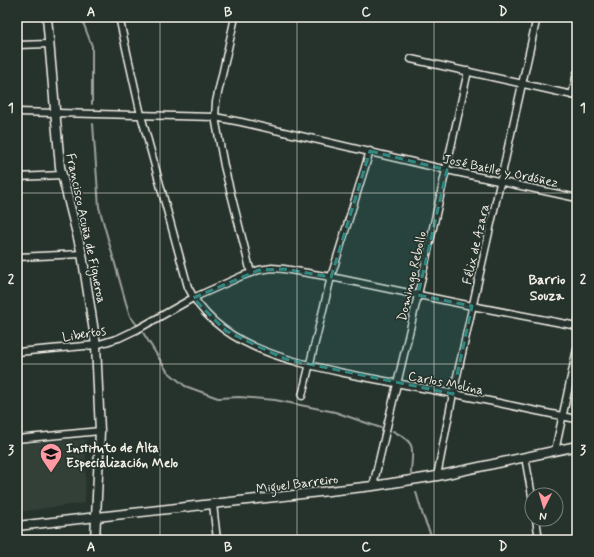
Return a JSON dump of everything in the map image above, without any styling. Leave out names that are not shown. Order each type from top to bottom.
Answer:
[{"type":"street","name":"Francisco Acuña de Figueroa","points":[[47,17],[62,175],[82,254],[96,345],[100,431],[95,540]]},
{"type":"street","name":"Carlos Molina","points":[[119,17],[141,115],[188,287],[193,298],[212,320],[226,331],[268,353],[285,360],[397,384],[577,419]]},
{"type":"street","points":[[235,17],[216,102],[215,117],[224,166],[251,273]]},
{"type":"street","name":"Félix de Azara","points":[[436,476],[472,306],[537,17]]},
{"type":"street","points":[[17,45],[49,44]]},
{"type":"street","points":[[411,59],[574,96],[577,73]]},
{"type":"street","name":"Domingo Rebollo","points":[[373,486],[447,170],[468,72]]},
{"type":"street","name":"José Batlle y Ordóñez","points":[[17,112],[215,117],[577,198]]},
{"type":"street","points":[[302,396],[331,277],[370,151]]},
{"type":"street","points":[[17,178],[62,175]]},
{"type":"street","points":[[17,257],[82,254]]},
{"type":"street","name":"Libertos","points":[[17,352],[96,345],[119,338],[193,298],[251,273],[266,269],[284,269],[331,277],[577,326]]},
{"type":"street","points":[[555,451],[577,349]]},
{"type":"street","points":[[17,439],[100,431]]},
{"type":"street","name":"Miguel Barreiro","points":[[17,526],[373,486],[436,476],[577,446]]},
{"type":"street","points":[[525,457],[530,487]]},
{"type":"street","points":[[213,504],[217,540]]},
{"type":"street","points":[[537,527],[539,540]]},
{"type":"highlighted area","points":[[370,151],[447,170],[418,295],[472,306],[453,394],[285,359],[226,331],[193,298],[259,270],[284,269],[331,277]]},
{"type":"shaded area","name":"Instituto de Alta Especialización Melo","points":[[86,439],[85,503],[17,512],[17,444]]},
{"type":"waterway","points":[[81,17],[92,46],[92,104]]},
{"type":"waterway","points":[[93,124],[99,207],[130,316],[137,325]]},
{"type":"waterway","points":[[142,331],[167,371],[185,386],[218,398],[239,397],[275,400],[335,412],[381,428]]},
{"type":"waterway","points":[[393,431],[410,443],[412,448],[411,473]]},
{"type":"waterway","points":[[416,492],[423,516],[433,540]]},
{"type":"place","name":"Instituto de Alta Especialización Melo","points":[[51,474]]},
{"type":"district","name":"Barrio Souza","points":[[547,288]]}]
